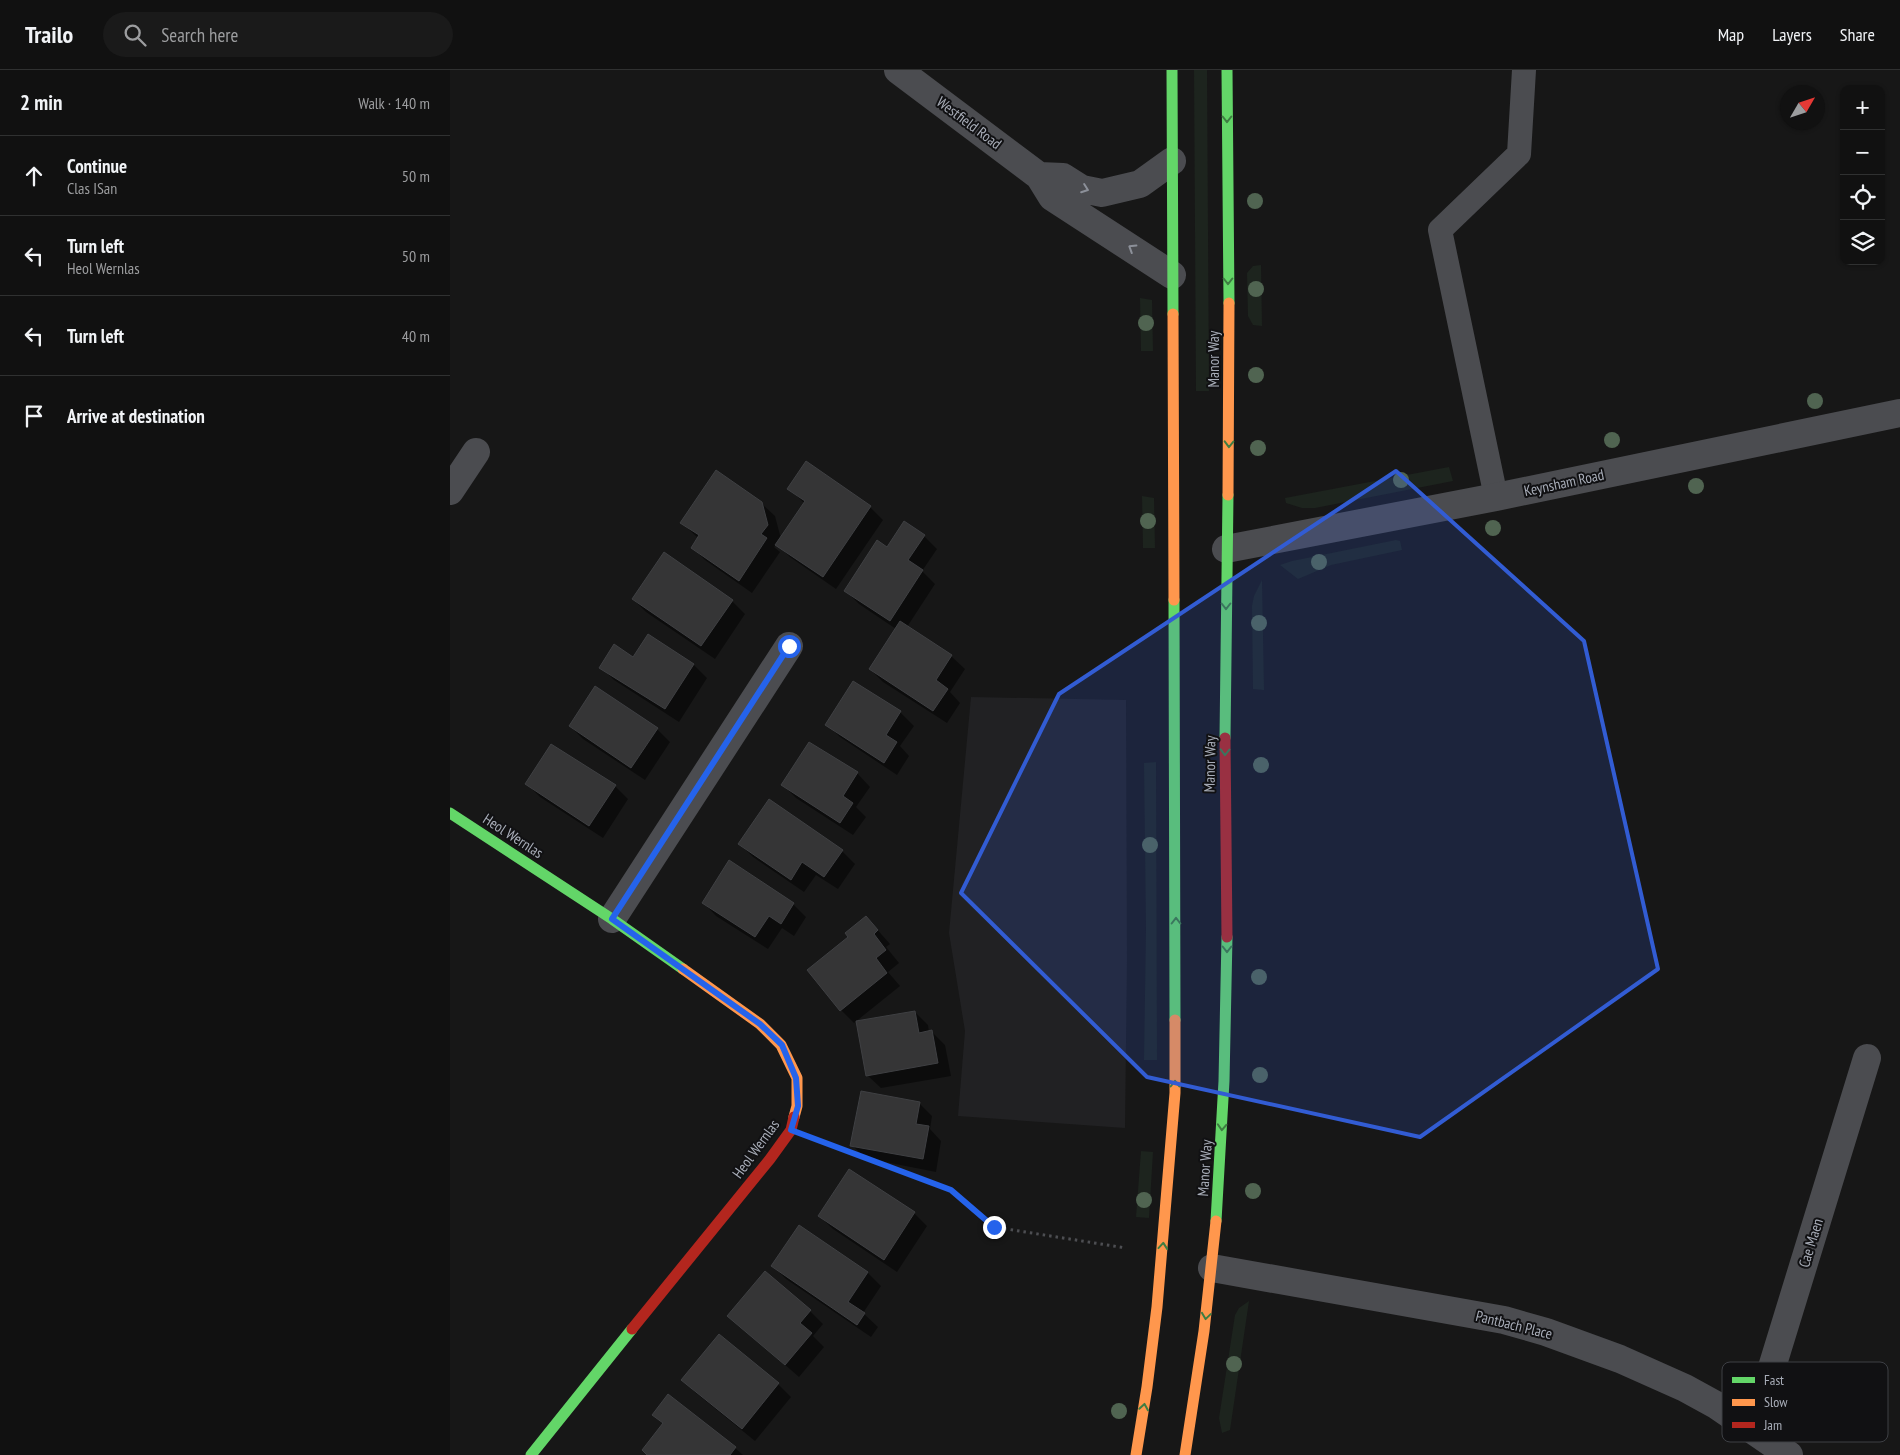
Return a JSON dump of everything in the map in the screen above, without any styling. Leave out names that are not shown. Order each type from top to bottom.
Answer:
[{"type":"main road","points":[[1136,1455],[1157,1307],[1175,1094],[1176,923],[1172,70]]},
{"type":"main road","name":"Manor Way","points":[[1185,1455],[1212,1268],[1220,1171],[1225,1061],[1227,952],[1224,780],[1229,416],[1227,70]]},
{"type":"main road","name":"Heol Wernlas","points":[[450,813],[612,919],[760,1024],[782,1045],[796,1078],[798,1106],[791,1130],[770,1159],[531,1455]]},
{"type":"street","name":"Westfield Road","points":[[898,70],[1039,176],[1052,197],[1172,275]]},
{"type":"street","points":[[1039,176],[1063,177],[1082,189],[1102,193],[1140,184],[1172,161]]},
{"type":"street","name":"Keynsham Road","points":[[1226,549],[1496,497],[1900,413]]},
{"type":"street","points":[[450,490],[476,452]]},
{"type":"street","points":[[612,919],[789,646]]},
{"type":"street","name":"Cae Maen","points":[[1774,1362],[1867,1058]]},
{"type":"street","name":"Pantbach Place","points":[[1212,1268],[1504,1320],[1546,1332],[1620,1359],[1685,1388],[1722,1409]]},
{"type":"street","name":"Pantbach Place","points":[[1770,1442],[1790,1455]]},
{"type":"lane","points":[[1496,497],[1440,230],[1519,154],[1524,70]]},
{"type":"path","points":[[791,1130],[951,1190],[994,1227],[1126,1248]]},
{"type":"highlighted area","points":[[1396,471],[1584,641],[1658,969],[1420,1137],[1147,1077],[961,893],[1059,694]]},
{"type":"shaded area","points":[[1194,70],[1207,70],[1209,391],[1196,391]]},
{"type":"shaded area","points":[[1261,265],[1262,326],[1253,325],[1248,316],[1247,273],[1253,266]]},
{"type":"shaded area","points":[[1140,298],[1152,300],[1153,351],[1141,351]]},
{"type":"shaded area","points":[[1449,467],[1453,481],[1315,508],[1302,508],[1286,503],[1285,498]]},
{"type":"shaded area","points":[[1142,496],[1154,498],[1155,548],[1143,548]]},
{"type":"shaded area","points":[[1396,540],[1400,541],[1402,550],[1331,565],[1298,579],[1280,565],[1292,561]]},
{"type":"shaded area","points":[[1262,580],[1264,690],[1253,689],[1252,606],[1254,596]]},
{"type":"shaded area","points":[[971,697],[1126,700],[1127,959],[1125,1128],[958,1116],[965,1031],[949,933]]},
{"type":"shaded area","points":[[1156,762],[1157,1060],[1144,1060],[1146,929],[1144,763]]},
{"type":"shaded area","points":[[1141,1151],[1153,1152],[1149,1218],[1136,1217]]},
{"type":"shaded area","points":[[1249,1301],[1230,1430],[1222,1433],[1219,1418],[1235,1315],[1239,1308]]},
{"type":"building","points":[[806,461],[871,506],[823,577],[775,545],[805,501],[787,489]]},
{"type":"building","points":[[716,470],[762,502],[768,525],[761,534],[767,538],[739,581],[691,548],[699,535],[680,523]]},
{"type":"building","points":[[904,521],[925,535],[908,560],[923,570],[890,621],[844,591],[877,540],[887,547]]},
{"type":"building","points":[[664,552],[733,600],[701,646],[632,599]]},
{"type":"building","points":[[900,621],[952,655],[936,680],[948,689],[933,711],[869,669]]},
{"type":"building","points":[[648,634],[694,664],[665,709],[599,668],[614,644],[633,657]]},
{"type":"building","points":[[853,681],[901,711],[886,735],[897,742],[884,763],[825,725]]},
{"type":"building","points":[[595,686],[658,728],[631,768],[569,726]]},
{"type":"building","points":[[809,742],[858,772],[843,796],[853,803],[840,823],[781,785]]},
{"type":"building","points":[[551,744],[616,785],[589,826],[525,784]]},
{"type":"building","points":[[769,799],[843,850],[824,877],[802,862],[791,880],[738,844]]},
{"type":"building","points":[[729,860],[794,903],[781,924],[769,916],[755,937],[702,903]]},
{"type":"building","points":[[866,916],[878,930],[874,934],[886,950],[876,958],[887,973],[840,1011],[807,970],[848,937],[845,933]]},
{"type":"building","points":[[915,1011],[919,1033],[932,1030],[938,1063],[866,1076],[856,1021]]},
{"type":"building","points":[[861,1091],[920,1102],[916,1124],[929,1126],[923,1159],[850,1146]]},
{"type":"building","points":[[849,1169],[915,1212],[884,1260],[818,1216]]},
{"type":"building","points":[[799,1225],[868,1272],[848,1302],[865,1313],[857,1325],[771,1266]]},
{"type":"building","points":[[765,1271],[811,1310],[800,1323],[812,1333],[785,1365],[727,1316]]},
{"type":"building","points":[[719,1334],[779,1383],[742,1429],[681,1380]]},
{"type":"building","points":[[668,1394],[736,1447],[730,1455],[647,1455],[642,1450],[663,1423],[652,1415]]},
{"type":"traffic: fast","points":[[1172,70],[1173,314]]},
{"type":"traffic: fast","points":[[1227,70],[1229,303]]},
{"type":"traffic: fast","points":[[1225,738],[1228,495]]},
{"type":"traffic: fast","points":[[1174,600],[1175,1020]]},
{"type":"traffic: fast","points":[[450,813],[612,919],[683,969]]},
{"type":"traffic: fast","points":[[1216,1221],[1224,1081],[1227,937]]},
{"type":"traffic: fast","points":[[531,1455],[632,1329]]},
{"type":"traffic: slow","points":[[1228,495],[1229,303]]},
{"type":"traffic: slow","points":[[1173,314],[1174,600]]},
{"type":"traffic: slow","points":[[683,969],[760,1024],[781,1045],[797,1078],[797,1106],[794,1117]]},
{"type":"traffic: slow","points":[[1136,1455],[1157,1307],[1175,1093],[1175,1020]]},
{"type":"traffic: slow","points":[[1185,1455],[1204,1331],[1216,1221]]},
{"type":"traffic: jam","points":[[1225,738],[1227,937]]},
{"type":"traffic: jam","points":[[632,1329],[770,1159],[791,1130],[794,1117]]},
{"type":"route","points":[[789,646],[612,919],[760,1024],[782,1045],[796,1078],[798,1106],[791,1130],[951,1190],[994,1227]]}]
